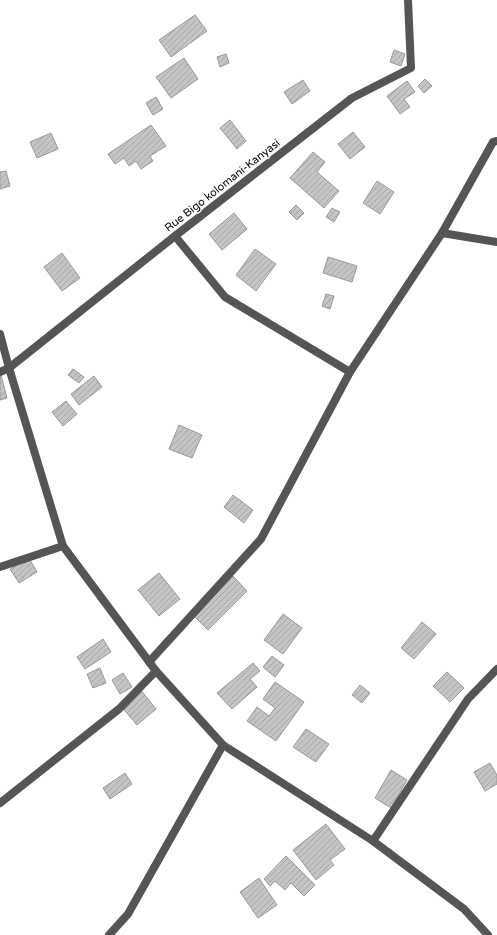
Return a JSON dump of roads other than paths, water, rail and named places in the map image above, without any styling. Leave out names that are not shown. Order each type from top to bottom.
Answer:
[{"type":"street","name":"Rue Bigo kolomani-Kanyasi","points":[[0,372],[9,368],[352,98],[411,68],[408,0]]},
{"type":"street","points":[[149,662],[261,539],[350,372],[442,233],[492,142],[497,141]]},
{"type":"street","points":[[442,233],[497,242]]},
{"type":"street","points":[[175,236],[225,297],[350,372]]},
{"type":"street","points":[[0,334],[63,546],[156,671],[223,745],[373,841],[464,909],[488,935]]},
{"type":"street","points":[[0,567],[63,546]]},
{"type":"street","points":[[373,841],[468,698],[497,669]]},
{"type":"street","points":[[0,803],[119,709],[156,671]]},
{"type":"street","points":[[109,935],[128,914],[223,745]]}]
